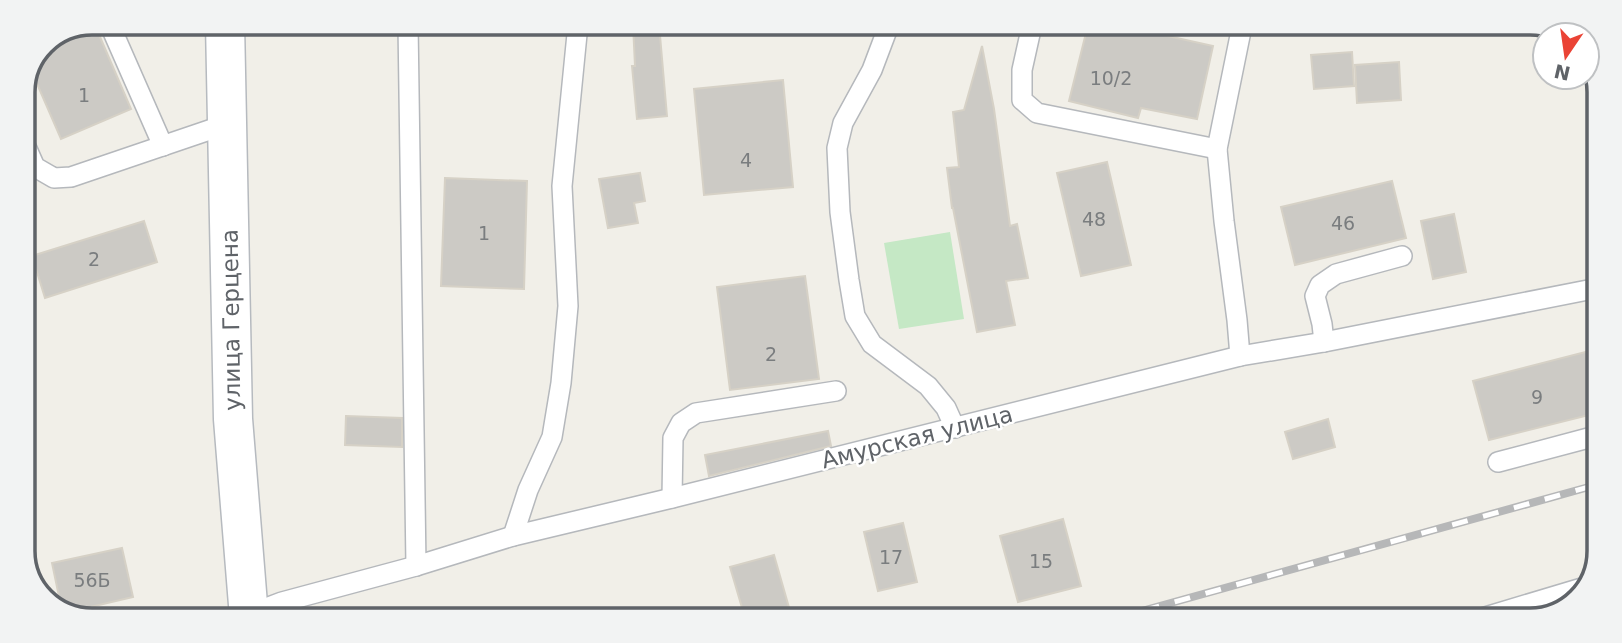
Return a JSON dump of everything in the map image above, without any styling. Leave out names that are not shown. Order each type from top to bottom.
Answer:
[{"type":"main road","name":"улица Герцена","points":[[225,35],[233,419],[246,608]]},
{"type":"lane","points":[[114,35],[163,146]]},
{"type":"lane","points":[[408,35],[416,566]]},
{"type":"lane","points":[[513,536],[528,490],[552,438],[561,383],[568,306],[562,187],[577,35]]},
{"type":"lane","points":[[885,35],[872,70],[843,123],[837,148],[840,212],[855,316],[872,344],[928,386],[946,408],[955,428]]},
{"type":"lane","points":[[1030,35],[1022,70],[1022,100],[1037,113],[1217,149]]},
{"type":"lane","points":[[1240,35],[1217,149],[1240,356]]},
{"type":"lane","points":[[35,171],[54,178],[71,177],[227,124]]},
{"type":"lane","points":[[1324,342],[1315,296],[1320,285],[1336,274],[1402,256]]},
{"type":"lane","name":"Амурская улица","points":[[267,608],[513,536],[1240,356],[1587,290]]},
{"type":"lane","points":[[672,498],[673,438],[681,423],[696,413],[835,391]]},
{"type":"lane","points":[[1498,462],[1587,439]]},
{"type":"lane","points":[[1515,608],[1569,592]]},
{"type":"green space","points":[[950,232],[964,319],[899,329],[884,243]]},
{"type":"building","points":[[99,35],[131,109],[61,139],[36,81],[39,70],[52,52],[70,39]]},
{"type":"building","points":[[634,35],[660,35],[667,116],[637,119],[632,66],[635,66]]},
{"type":"building","points":[[1086,35],[1164,35],[1213,46],[1197,119],[1141,108],[1138,118],[1069,101]]},
{"type":"building","points":[[982,46],[994,109],[1010,226],[1017,224],[1028,278],[1006,281],[1015,325],[977,332],[952,208],[947,168],[959,167],[953,112],[964,110]]},
{"type":"building","points":[[1352,52],[1354,86],[1314,89],[1311,55]]},
{"type":"building","points":[[1399,62],[1401,100],[1357,103],[1355,65]]},
{"type":"building","points":[[783,80],[793,187],[704,195],[694,89]]},
{"type":"building","points":[[1107,162],[1131,265],[1081,276],[1057,173]]},
{"type":"building","points":[[640,173],[645,201],[634,203],[638,223],[608,228],[599,179]]},
{"type":"building","points":[[445,178],[527,181],[524,289],[441,286]]},
{"type":"building","points":[[1392,181],[1406,238],[1295,265],[1281,207]]},
{"type":"building","points":[[1454,214],[1466,272],[1433,279],[1421,221]]},
{"type":"building","points":[[144,221],[157,262],[45,298],[35,266],[35,255]]},
{"type":"building","points":[[805,276],[819,379],[730,390],[717,287]]},
{"type":"building","points":[[1587,352],[1587,416],[1489,440],[1473,381]]},
{"type":"building","points":[[346,416],[402,418],[402,447],[345,445]]},
{"type":"building","points":[[1328,419],[1335,447],[1293,459],[1285,432]]},
{"type":"building","points":[[828,431],[831,446],[709,476],[705,455]]},
{"type":"building","points":[[1063,519],[1081,586],[1018,602],[1000,536]]},
{"type":"building","points":[[903,523],[917,582],[878,591],[864,532]]},
{"type":"building","points":[[122,548],[133,597],[88,608],[74,605],[59,597],[52,563]]},
{"type":"building","points":[[774,555],[789,608],[742,608],[730,567]]},
{"type":"railway","points":[[1153,608],[1587,487]]}]
